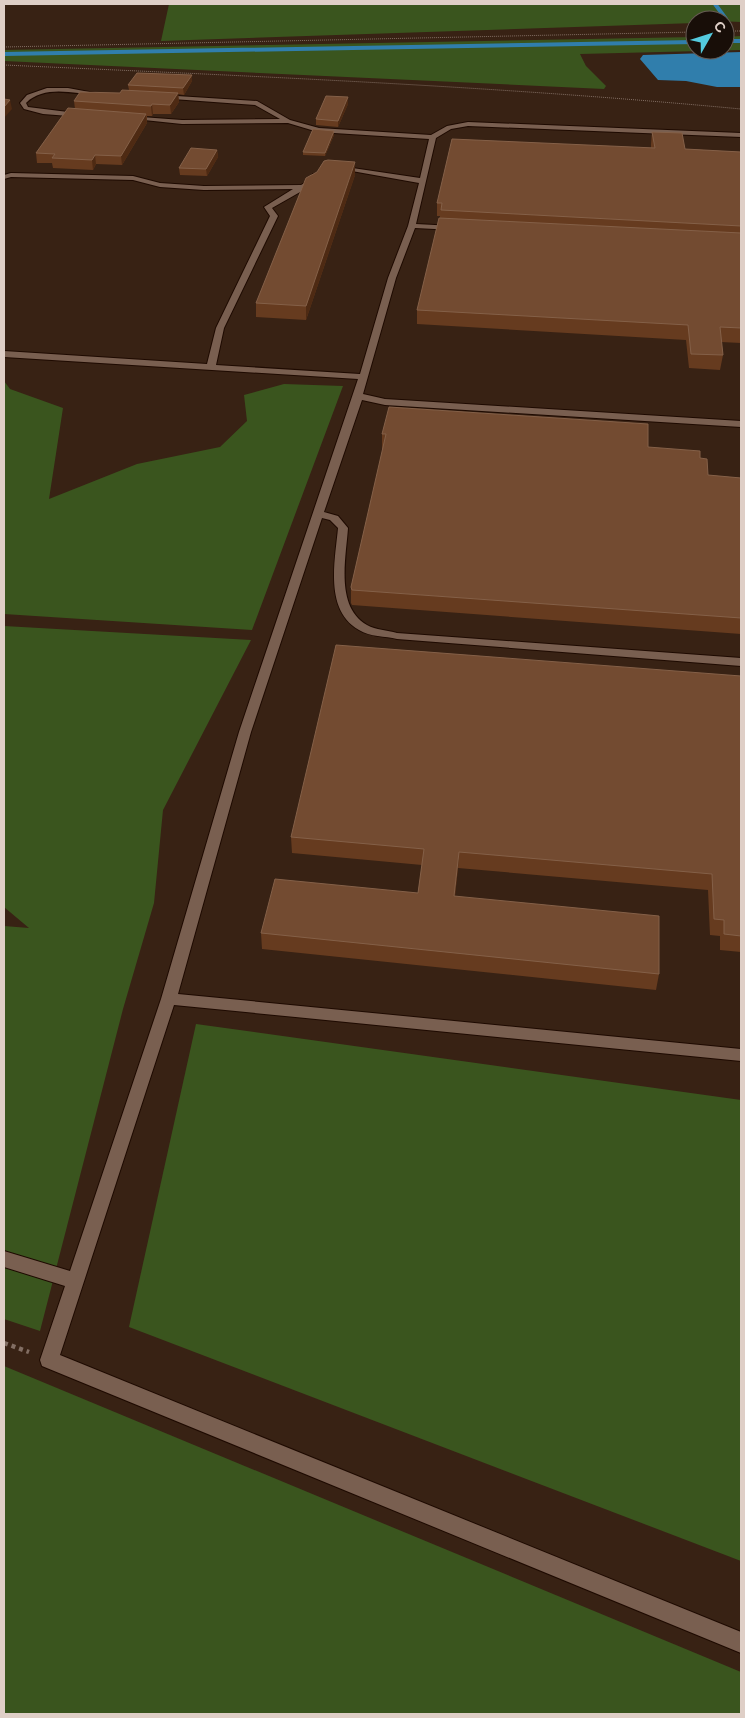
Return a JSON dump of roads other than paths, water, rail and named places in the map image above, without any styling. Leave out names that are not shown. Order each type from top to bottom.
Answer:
[{"type":"lane","points":[[89,116],[43,112],[26,108],[23,103],[28,96],[40,91],[102,94]]},
{"type":"lane","points":[[151,97],[257,103],[288,121],[318,130],[433,137]]},
{"type":"lane","points":[[117,118],[182,122],[288,121]]},
{"type":"lane","points":[[741,135],[468,124],[447,128],[439,131],[433,137],[412,226],[392,278],[358,396],[245,732],[169,999],[49,1360],[741,1642]]},
{"type":"lane","points":[[332,167],[423,181]]},
{"type":"lane","points":[[211,366],[220,328],[274,216],[268,207],[313,181],[320,170]]},
{"type":"lane","points":[[4,177],[11,174],[132,178],[160,185],[204,188],[304,187]]},
{"type":"lane","points":[[412,226],[462,228]]},
{"type":"lane","points":[[4,354],[363,377]]},
{"type":"lane","points":[[358,396],[385,402],[741,424]]},
{"type":"lane","points":[[318,514],[334,518],[343,528],[341,599],[348,615],[363,628],[397,636],[741,662]]},
{"type":"lane","points":[[169,999],[741,1055]]},
{"type":"lane","points":[[4,1259],[76,1281]]},
{"type":"water","points":[[735,52],[741,52],[741,87],[717,87],[686,81],[658,80],[640,59],[643,55],[685,54],[685,60],[735,60]]},
{"type":"waterway","points":[[715,4],[719,10]]},
{"type":"waterway","points":[[735,41],[741,41]]},
{"type":"waterway","points":[[4,54],[685,42]]}]
